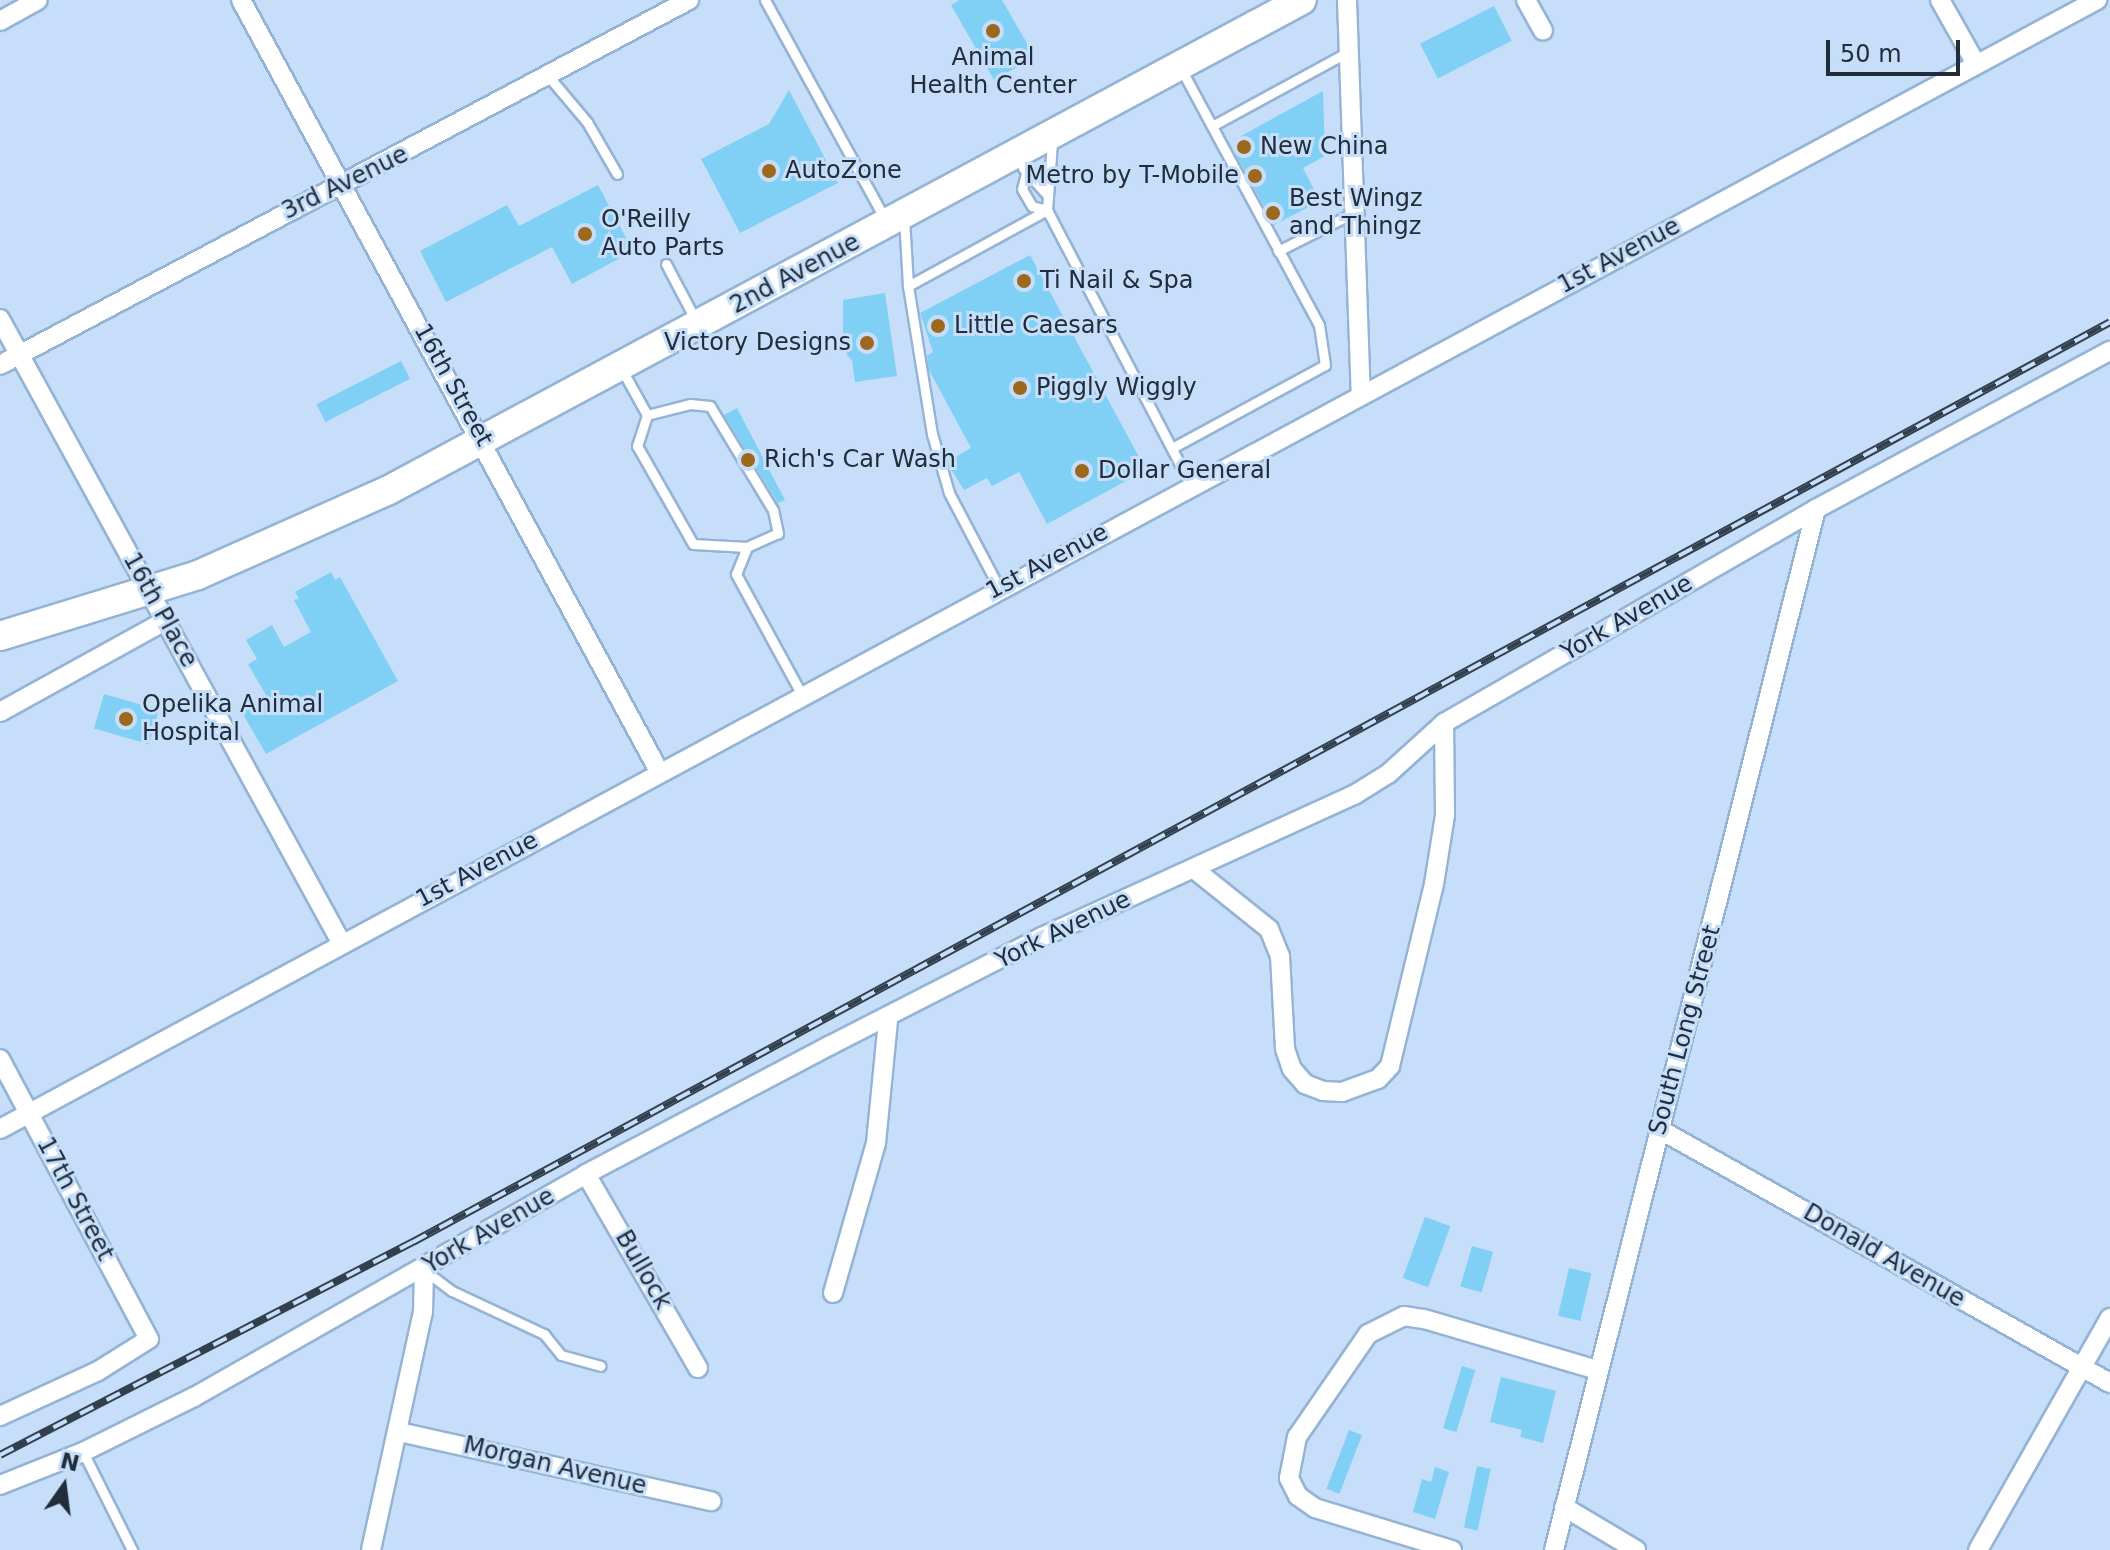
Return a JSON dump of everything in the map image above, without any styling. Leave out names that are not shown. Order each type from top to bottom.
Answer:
[{"type":"main road","name":"2nd Avenue","points":[[0,636],[150,592],[325,519],[484,442],[896,219],[1020,164],[1052,136],[1302,0]]},
{"type":"street","points":[[0,21],[38,0]]},
{"type":"street","name":"16th Street","points":[[241,0],[484,442],[660,773]]},
{"type":"street","name":"3rd Avenue","points":[[0,365],[342,182],[549,77],[689,0]]},
{"type":"street","points":[[1347,0],[1346,53],[1361,395]]},
{"type":"street","points":[[1526,0],[1543,31]]},
{"type":"street","points":[[1940,0],[1976,64]]},
{"type":"street","name":"1st Avenue","points":[[0,1129],[999,588],[2097,0]]},
{"type":"street","name":"16th Place","points":[[0,319],[342,944]]},
{"type":"street","name":"York Avenue","points":[[0,1485],[83,1452],[208,1390],[424,1270],[586,1174],[829,1046],[888,1020],[1042,937],[1354,795],[1388,774],[1444,723],[1816,509],[2110,351]]},
{"type":"street","name":"South Long Street","points":[[1554,1550],[1816,509]]},
{"type":"street","points":[[0,712],[165,621]]},
{"type":"street","points":[[1194,869],[1269,929],[1280,956],[1285,1049],[1292,1069],[1305,1084],[1323,1091],[1342,1092],[1378,1079],[1390,1066],[1434,884],[1445,815],[1444,723]]},
{"type":"street","points":[[833,1293],[876,1143],[888,1020]]},
{"type":"street","name":"17th Street","points":[[0,1059],[149,1339],[98,1371],[0,1416]]},
{"type":"street","name":"Donald Avenue","points":[[1659,1129],[2110,1383]]},
{"type":"street","name":"Bullock","points":[[586,1174],[698,1368]]},
{"type":"street","points":[[371,1550],[423,1312],[424,1270]]},
{"type":"street","points":[[1978,1550],[2110,1318]]},
{"type":"street","points":[[1452,1550],[1315,1508],[1298,1496],[1289,1478],[1297,1437],[1368,1334],[1394,1319],[1424,1319],[1597,1370]]},
{"type":"street","name":"Morgan Avenue","points":[[399,1432],[711,1501]]},
{"type":"street","points":[[1564,1507],[1636,1550]]},
{"type":"lane","points":[[765,0],[896,219],[932,434],[949,493],[999,588]]},
{"type":"lane","points":[[1212,126],[1346,53]]},
{"type":"lane","points":[[1172,448],[1325,365],[1319,325],[1180,66]]},
{"type":"lane","points":[[549,77],[587,122],[617,174]]},
{"type":"lane","points":[[1052,136],[1047,210],[1191,486]]},
{"type":"lane","points":[[1020,164],[1037,179],[1047,195]]},
{"type":"lane","points":[[1020,164],[1022,189],[1032,206],[1047,210]]},
{"type":"lane","points":[[908,286],[1047,210]]},
{"type":"lane","points":[[1278,251],[1353,213]]},
{"type":"lane","points":[[666,264],[699,326]]},
{"type":"lane","points":[[621,368],[647,415],[637,446],[693,544],[747,547],[778,533],[778,522],[710,406],[690,404],[647,415]]},
{"type":"lane","points":[[747,547],[736,574],[802,695]]},
{"type":"lane","points":[[424,1270],[452,1291],[544,1334],[561,1355],[601,1366]]},
{"type":"lane","points":[[83,1452],[132,1550]]},
{"type":"building","name":"Animal Health Center","points":[[959,0],[1002,0],[1035,57],[994,80],[951,5]]},
{"type":"building","points":[[1494,6],[1512,41],[1438,78],[1420,44]]},
{"type":"building","name":"AutoZone","points":[[789,90],[838,183],[740,233],[701,159],[769,124]]},
{"type":"building","points":[[1323,91],[1325,156],[1303,168],[1320,201],[1274,225],[1236,155],[1241,136]]},
{"type":"building","points":[[598,185],[633,251],[572,284],[552,247],[446,302],[420,251],[507,205],[519,226]]},
{"type":"building","name":"Piggly Wiggly","points":[[1030,255],[1146,470],[1047,524],[1019,472],[992,486],[987,478],[964,490],[949,466],[948,461],[971,448],[929,370],[927,356],[933,352],[920,313]]},
{"type":"building","name":"Victory Designs","points":[[885,293],[897,376],[855,382],[852,361],[843,349],[843,300]]},
{"type":"building","points":[[401,361],[410,379],[325,422],[316,404]]},
{"type":"building","points":[[737,408],[785,500],[778,503],[724,415]]},
{"type":"building","points":[[331,572],[335,580],[340,577],[398,681],[266,754],[241,711],[267,697],[248,664],[257,659],[246,640],[272,625],[284,647],[311,632],[294,600],[299,599],[295,592]]},
{"type":"building","name":"Opelika Animal Hospital","points":[[104,694],[159,710],[149,744],[94,729]]},
{"type":"building","points":[[1425,1217],[1450,1226],[1428,1287],[1403,1278]]},
{"type":"building","points":[[1472,1246],[1493,1252],[1482,1292],[1460,1286]]},
{"type":"building","points":[[1569,1268],[1591,1273],[1580,1321],[1558,1316]]},
{"type":"building","points":[[1462,1366],[1475,1370],[1456,1432],[1443,1428]]},
{"type":"building","points":[[1501,1377],[1556,1391],[1543,1443],[1520,1437],[1522,1430],[1490,1422]]},
{"type":"building","points":[[1349,1430],[1362,1435],[1339,1494],[1326,1489]]},
{"type":"building","points":[[1477,1466],[1491,1469],[1478,1531],[1464,1528]]},
{"type":"building","points":[[1435,1467],[1449,1472],[1435,1519],[1413,1512],[1422,1479],[1431,1482]]},
{"type":"railway","points":[[0,1455],[413,1242],[2110,322]]},
{"type":"place","name":"Animal Health Center","points":[[993,31]]},
{"type":"place","name":"New China","points":[[1244,147]]},
{"type":"place","name":"AutoZone","points":[[769,171]]},
{"type":"place","name":"Metro by T-Mobile","points":[[1255,176]]},
{"type":"place","name":"Best Wingz and Thingz","points":[[1273,213]]},
{"type":"place","name":"O'Reilly Auto Parts","points":[[585,234]]},
{"type":"place","name":"Ti Nail & Spa","points":[[1024,281]]},
{"type":"place","name":"Little Caesars","points":[[938,326]]},
{"type":"place","name":"Victory Designs","points":[[867,343]]},
{"type":"place","name":"Piggly Wiggly","points":[[1020,388]]},
{"type":"place","name":"Rich's Car Wash","points":[[748,460]]},
{"type":"place","name":"Dollar General","points":[[1082,471]]},
{"type":"place","name":"Opelika Animal Hospital","points":[[126,719]]}]
